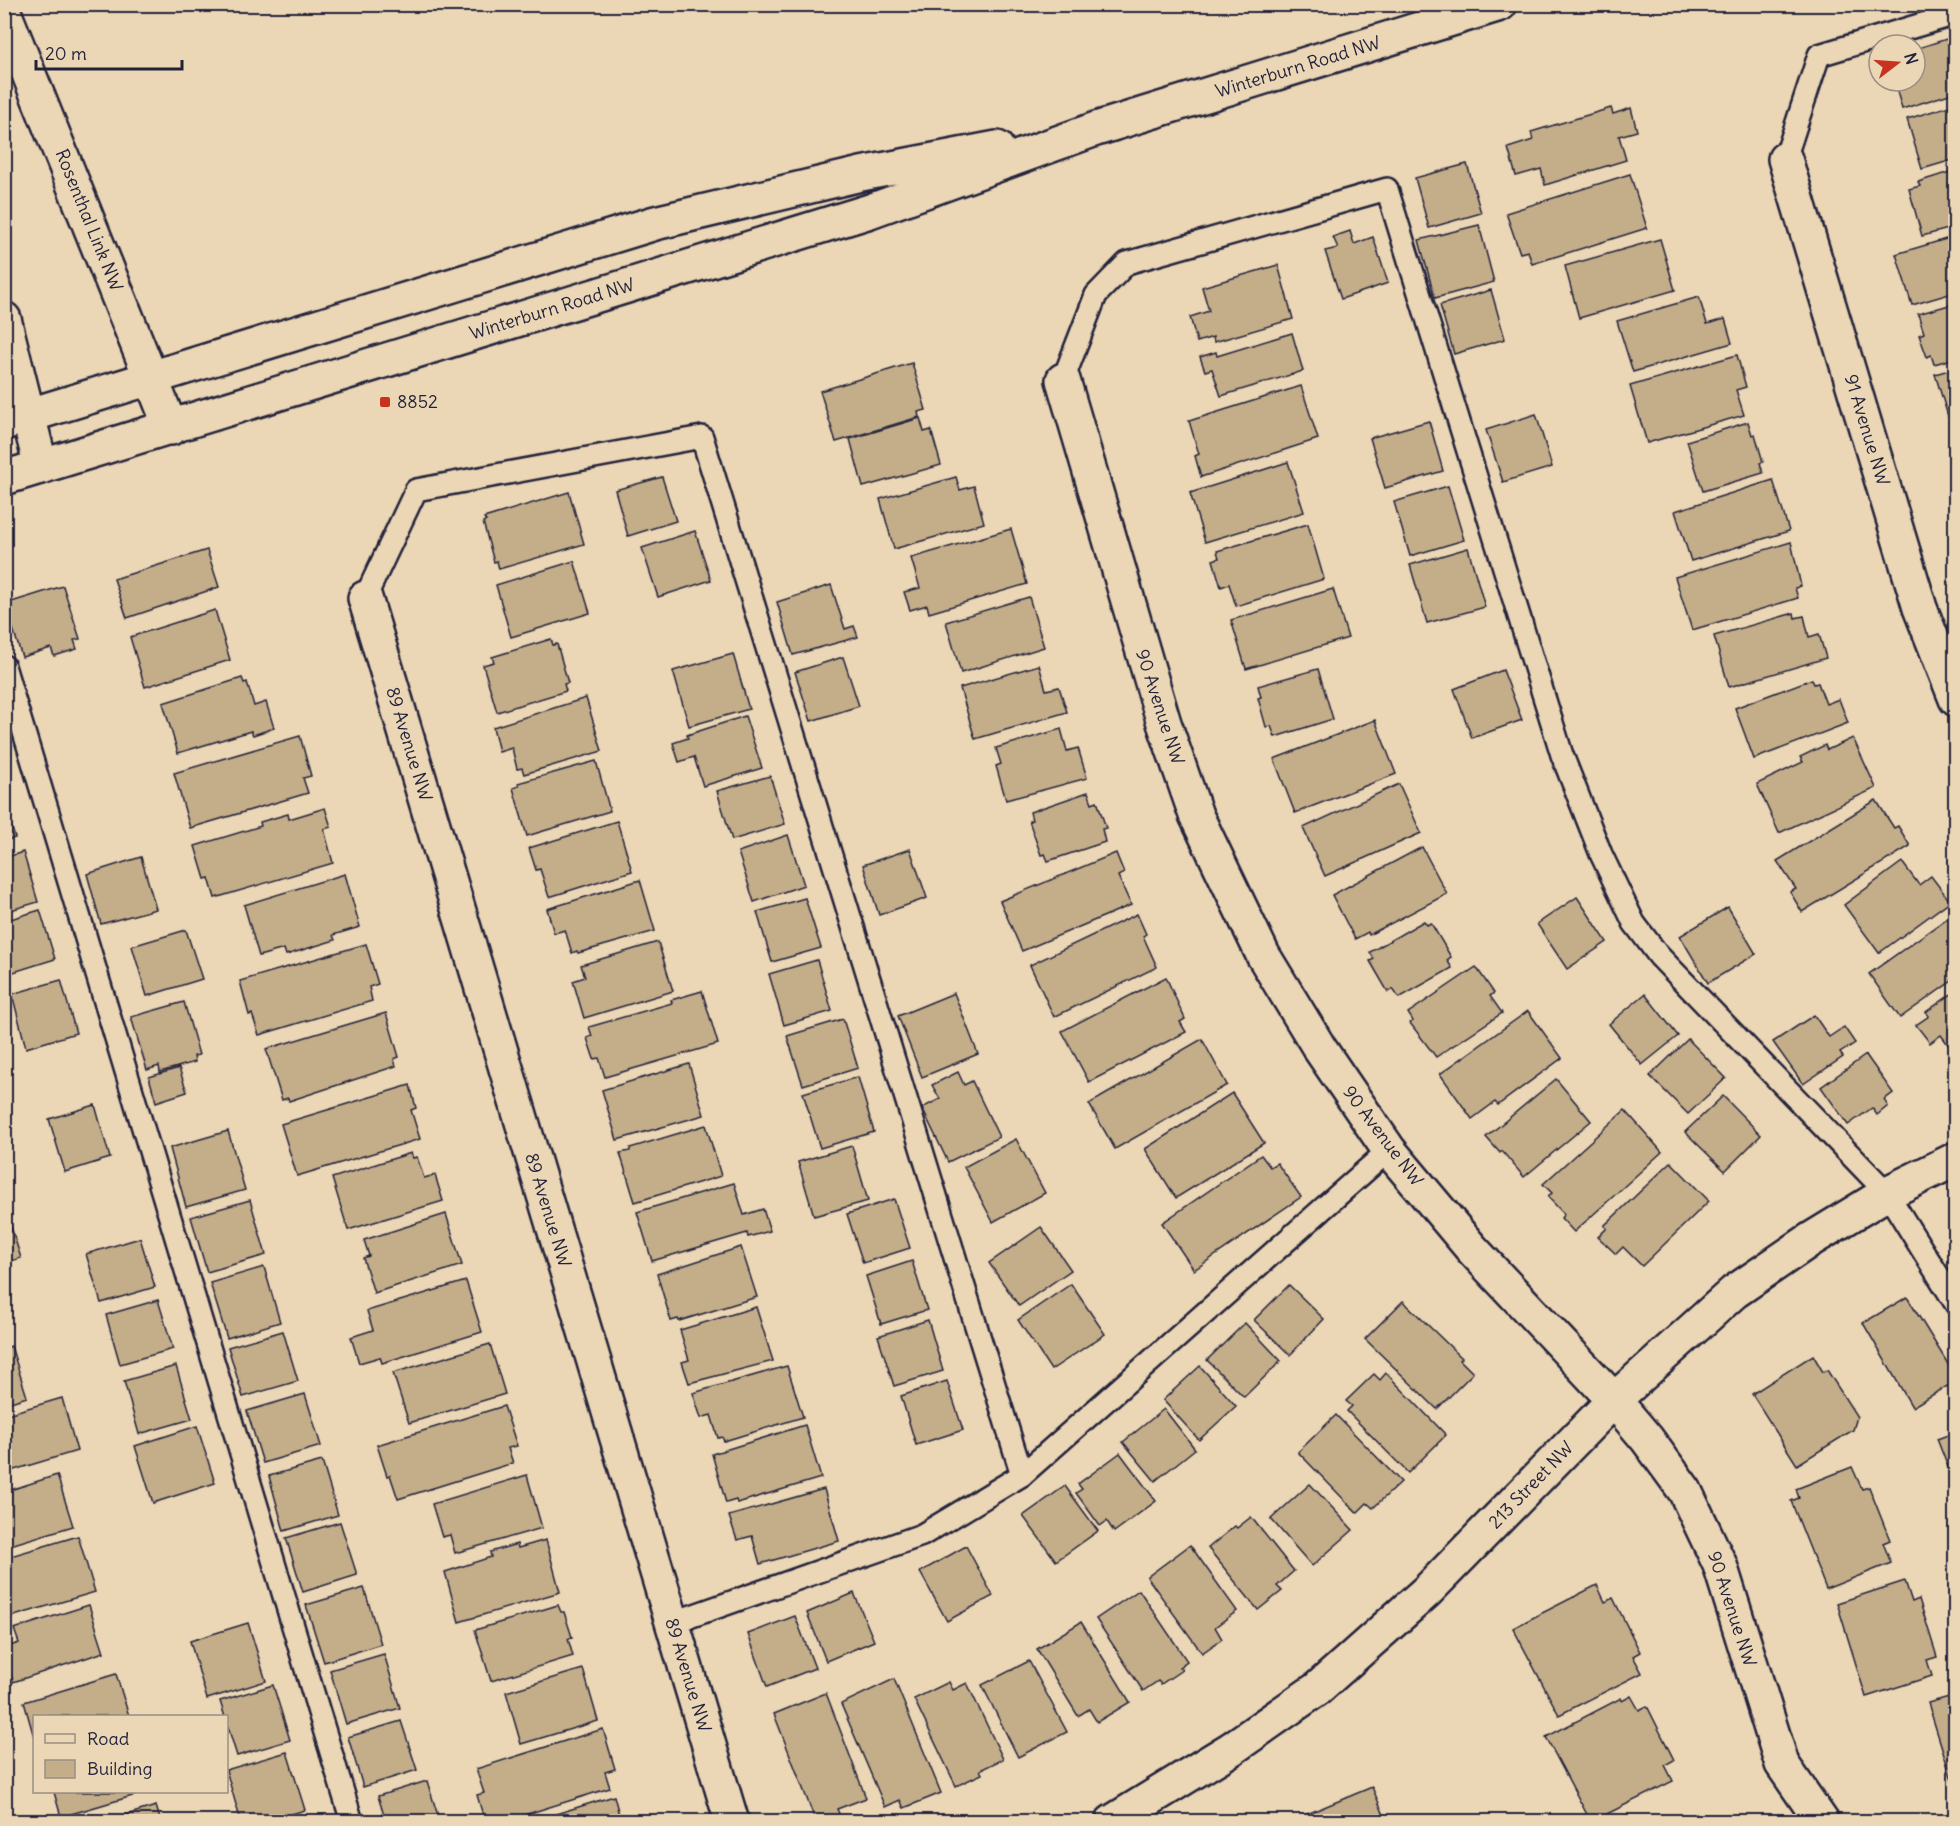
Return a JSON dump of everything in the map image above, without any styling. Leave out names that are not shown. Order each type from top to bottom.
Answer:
[{"type":"street","name":"Winterburn Road NW","points":[[4,478],[870,211],[1096,129],[1500,4]]},
{"type":"street","name":"Rosenthal Link NW","points":[[4,12],[153,377],[171,428]]},
{"type":"street","name":"Winterburn Road NW","points":[[16,420],[655,223],[861,174],[1096,129]]},
{"type":"street","name":"91 Avenue NW","points":[[1785,159],[1920,608],[1956,699]]},
{"type":"street","points":[[4,319],[16,420],[41,467]]},
{"type":"street","name":"90 Avenue NW","points":[[1063,380],[1164,723],[1196,815],[1263,955],[1320,1049],[1389,1150],[1472,1249],[1647,1439],[1684,1491],[1720,1564],[1782,1764],[1822,1821]]},
{"type":"street","name":"89 Avenue NW","points":[[365,598],[732,1821]]},
{"type":"street","name":"213 Street NW","points":[[1123,1819],[1231,1749],[1317,1689],[1427,1591],[1614,1401],[1734,1292],[1810,1240],[1887,1193],[1956,1159]]},
{"type":"lane","points":[[1785,159],[1819,55],[1956,14]]},
{"type":"lane","points":[[1063,380],[1096,295],[1127,263],[1387,189],[1562,755],[1600,855],[1634,923],[1659,956],[1887,1193],[1956,1304]]},
{"type":"lane","points":[[365,598],[416,489],[702,437],[1022,1475]]},
{"type":"lane","points":[[4,666],[352,1821]]},
{"type":"lane","points":[[672,1623],[922,1535],[1022,1475],[1389,1150]]},
{"type":"building","points":[[1956,36],[1956,92],[1902,109],[1897,93],[1927,93],[1927,45]]},
{"type":"building","points":[[1956,104],[1956,159],[1922,169],[1907,119]]},
{"type":"building","points":[[1611,108],[1613,114],[1631,108],[1637,131],[1619,136],[1626,160],[1545,185],[1541,169],[1516,176],[1508,148],[1533,140],[1531,132]]},
{"type":"building","points":[[1467,164],[1481,213],[1429,228],[1415,178]]},
{"type":"building","points":[[1956,170],[1956,227],[1922,236],[1909,189],[1920,186],[1918,182]]},
{"type":"building","points":[[1630,174],[1647,228],[1532,264],[1528,251],[1520,253],[1506,213]]},
{"type":"building","points":[[1479,225],[1494,282],[1435,298],[1419,240]]},
{"type":"building","points":[[1350,231],[1354,244],[1373,237],[1388,283],[1341,299],[1325,251],[1338,248],[1333,237]]},
{"type":"building","points":[[1956,236],[1956,292],[1912,305],[1896,254]]},
{"type":"building","points":[[1660,239],[1675,290],[1579,318],[1565,266]]},
{"type":"building","points":[[1278,265],[1293,319],[1214,342],[1213,337],[1197,342],[1190,317],[1209,311],[1202,287]]},
{"type":"building","points":[[1491,290],[1505,339],[1454,354],[1440,305]]},
{"type":"building","points":[[1699,297],[1707,324],[1725,319],[1732,343],[1633,372],[1617,321]]},
{"type":"building","points":[[1956,303],[1956,358],[1934,364],[1931,355],[1927,357],[1919,335],[1924,333],[1918,314]]},
{"type":"building","points":[[1292,333],[1303,371],[1221,396],[1212,369],[1205,371],[1200,357],[1216,352],[1217,356]]},
{"type":"building","points":[[1737,355],[1746,387],[1736,390],[1744,415],[1647,443],[1630,386]]},
{"type":"building","points":[[912,363],[926,410],[918,412],[919,417],[836,442],[820,391]]},
{"type":"building","points":[[1956,368],[1956,425],[1951,426],[1935,374]]},
{"type":"building","points":[[1301,386],[1318,439],[1201,477],[1195,456],[1199,454],[1189,421]]},
{"type":"building","points":[[1536,414],[1552,467],[1503,482],[1486,430]]},
{"type":"building","points":[[920,418],[924,432],[931,430],[941,465],[863,487],[850,439]]},
{"type":"building","points":[[1429,421],[1443,471],[1385,488],[1370,438]]},
{"type":"building","points":[[1748,422],[1752,435],[1755,434],[1763,462],[1760,463],[1763,473],[1703,491],[1687,441]]},
{"type":"building","points":[[1288,462],[1304,512],[1205,542],[1190,493]]},
{"type":"building","points":[[662,477],[676,521],[628,536],[615,490]]},
{"type":"building","points":[[956,477],[960,490],[974,486],[984,523],[894,549],[880,499]]},
{"type":"building","points":[[1773,480],[1789,531],[1691,561],[1675,511]]},
{"type":"building","points":[[1448,486],[1464,540],[1410,556],[1394,502]]},
{"type":"building","points":[[569,492],[584,544],[499,569],[497,561],[494,562],[483,522],[486,521],[484,518]]},
{"type":"building","points":[[1308,524],[1324,579],[1236,606],[1229,584],[1221,587],[1213,560],[1219,558],[1217,551]]},
{"type":"building","points":[[1011,529],[1027,584],[929,613],[927,605],[910,610],[904,592],[920,588],[911,558]]},
{"type":"building","points":[[695,531],[711,580],[658,597],[642,548]]},
{"type":"building","points":[[1791,542],[1801,586],[1795,588],[1798,598],[1692,630],[1675,577]]},
{"type":"building","points":[[1468,548],[1485,607],[1427,623],[1410,565]]},
{"type":"building","points":[[207,550],[219,587],[127,618],[114,579]]},
{"type":"building","points":[[574,561],[590,613],[511,637],[496,585]]},
{"type":"building","points":[[831,585],[845,629],[854,626],[858,637],[793,655],[777,602]]},
{"type":"building","points":[[63,586],[80,639],[74,640],[77,649],[54,656],[51,648],[22,657],[5,604]]},
{"type":"building","points":[[1333,589],[1348,638],[1246,669],[1231,620]]},
{"type":"building","points":[[1029,597],[1044,647],[961,673],[946,622]]},
{"type":"building","points":[[215,610],[230,660],[145,687],[130,637]]},
{"type":"building","points":[[1794,613],[1795,618],[1804,616],[1809,637],[1819,634],[1826,658],[1729,687],[1714,636]]},
{"type":"building","points":[[551,639],[553,645],[557,644],[568,683],[564,684],[566,691],[497,712],[483,665],[494,662],[492,657]]},
{"type":"building","points":[[733,654],[749,709],[689,726],[673,671]]},
{"type":"building","points":[[843,657],[859,706],[811,721],[795,672]]},
{"type":"building","points":[[1039,665],[1046,690],[1059,687],[1067,712],[975,739],[960,688]]},
{"type":"building","points":[[1318,669],[1333,719],[1275,737],[1271,726],[1266,727],[1258,698],[1261,697],[1258,686]]},
{"type":"building","points":[[1503,670],[1522,720],[1472,738],[1454,689]]},
{"type":"building","points":[[242,678],[244,683],[247,682],[254,706],[266,702],[274,728],[253,735],[251,731],[178,753],[163,703]]},
{"type":"building","points":[[1812,679],[1814,684],[1818,683],[1826,704],[1839,699],[1848,723],[1754,759],[1735,708]]},
{"type":"building","points":[[586,698],[602,751],[524,774],[522,768],[517,769],[512,748],[499,752],[493,727]]},
{"type":"building","points":[[745,716],[762,768],[703,786],[694,757],[679,762],[673,743],[688,738],[687,735]]},
{"type":"building","points":[[1375,720],[1396,774],[1295,813],[1274,759]]},
{"type":"building","points":[[1061,729],[1067,751],[1078,748],[1087,778],[1006,800],[996,766],[1001,764],[996,748]]},
{"type":"building","points":[[300,736],[311,776],[303,778],[308,793],[190,828],[174,773]]},
{"type":"building","points":[[1853,738],[1876,788],[1779,833],[1757,784],[1803,762],[1800,757],[1825,745],[1827,750]]},
{"type":"building","points":[[596,761],[610,811],[527,836],[513,788],[519,786],[518,783]]},
{"type":"building","points":[[770,776],[785,824],[732,840],[717,791]]},
{"type":"building","points":[[1399,784],[1421,833],[1325,876],[1303,828]]},
{"type":"building","points":[[1088,792],[1092,803],[1097,801],[1106,828],[1102,829],[1105,842],[1048,861],[1045,854],[1041,855],[1029,821],[1032,820],[1030,812]]},
{"type":"building","points":[[1876,800],[1894,828],[1898,826],[1910,846],[1802,912],[1790,892],[1796,889],[1777,861]]},
{"type":"building","points":[[4,802],[15,838],[4,841]]},
{"type":"building","points":[[325,808],[331,827],[324,829],[333,863],[215,898],[209,878],[205,879],[195,846],[261,826],[260,822],[288,814],[289,819]]},
{"type":"building","points":[[617,821],[632,871],[549,897],[540,869],[536,870],[529,848]]},
{"type":"building","points":[[788,835],[804,885],[754,902],[738,852]]},
{"type":"building","points":[[1422,847],[1447,894],[1369,935],[1368,932],[1355,939],[1332,895]]},
{"type":"building","points":[[910,849],[927,898],[879,915],[863,865]]},
{"type":"building","points":[[23,852],[38,902],[4,912],[4,858]]},
{"type":"building","points":[[1116,853],[1124,873],[1118,876],[1131,905],[1022,951],[1000,901]]},
{"type":"building","points":[[141,857],[156,909],[101,924],[87,874]]},
{"type":"building","points":[[1902,862],[1919,885],[1931,876],[1950,901],[1879,953],[1844,905]]},
{"type":"building","points":[[345,874],[360,927],[333,935],[335,940],[286,955],[284,949],[259,956],[244,905]]},
{"type":"building","points":[[640,880],[655,931],[578,953],[577,951],[572,953],[565,930],[554,933],[547,909]]},
{"type":"building","points":[[1577,897],[1607,942],[1567,969],[1537,924]]},
{"type":"building","points":[[805,898],[821,948],[772,962],[757,912]]},
{"type":"building","points":[[1728,907],[1756,954],[1708,983],[1680,936]]},
{"type":"building","points":[[40,910],[55,959],[4,975],[4,921]]},
{"type":"building","points":[[1956,912],[1956,978],[1900,1018],[1869,974]]},
{"type":"building","points":[[1137,914],[1146,934],[1143,936],[1157,967],[1054,1017],[1030,965]]},
{"type":"building","points":[[1424,921],[1427,925],[1431,923],[1451,957],[1447,960],[1452,968],[1399,998],[1393,989],[1388,992],[1370,961],[1374,959],[1370,952]]},
{"type":"building","points":[[186,930],[202,979],[147,996],[132,946]]},
{"type":"building","points":[[658,942],[673,991],[584,1018],[573,981],[585,977],[581,965]]},
{"type":"building","points":[[366,944],[378,984],[369,987],[372,1001],[259,1035],[252,1014],[249,1015],[240,981]]},
{"type":"building","points":[[817,960],[832,1011],[784,1025],[769,974]]},
{"type":"building","points":[[1476,967],[1494,993],[1490,996],[1502,1013],[1436,1057],[1410,1023],[1413,1021],[1408,1013]]},
{"type":"building","points":[[1166,977],[1185,1019],[1180,1022],[1186,1032],[1089,1082],[1062,1031]]},
{"type":"building","points":[[61,980],[76,1033],[26,1048],[12,994]]},
{"type":"building","points":[[702,991],[718,1044],[605,1077],[599,1058],[594,1059],[587,1038],[592,1036],[589,1027],[672,1003],[671,1000]]},
{"type":"building","points":[[1956,991],[1956,1055],[1941,1035],[1930,1043],[1916,1025],[1929,1016],[1926,1012]]},
{"type":"building","points":[[954,993],[978,1054],[922,1077],[898,1016]]},
{"type":"building","points":[[1645,994],[1678,1036],[1642,1065],[1609,1024]]},
{"type":"building","points":[[184,1002],[199,1055],[194,1056],[195,1062],[160,1072],[159,1066],[147,1070],[131,1017]]},
{"type":"building","points":[[1528,1011],[1562,1058],[1498,1105],[1495,1102],[1472,1119],[1440,1074]]},
{"type":"building","points":[[386,1013],[399,1057],[394,1059],[396,1066],[289,1101],[288,1098],[282,1100],[266,1049]]},
{"type":"building","points":[[1814,1015],[1829,1037],[1844,1027],[1855,1043],[1840,1053],[1843,1057],[1803,1084],[1773,1042]]},
{"type":"building","points":[[843,1019],[858,1068],[803,1085],[787,1036]]},
{"type":"building","points":[[1202,1039],[1227,1085],[1115,1149],[1089,1104]]},
{"type":"building","points":[[1688,1039],[1726,1078],[1688,1114],[1650,1076]]},
{"type":"building","points":[[1866,1055],[1893,1093],[1884,1100],[1888,1106],[1877,1115],[1872,1108],[1848,1125],[1821,1087]]},
{"type":"building","points":[[689,1064],[704,1115],[617,1140],[602,1090]]},
{"type":"building","points":[[179,1068],[187,1092],[156,1102],[149,1077]]},
{"type":"building","points":[[958,1072],[964,1085],[972,1081],[999,1137],[948,1162],[922,1108],[940,1099],[932,1085]]},
{"type":"building","points":[[858,1077],[874,1132],[820,1148],[803,1093]]},
{"type":"building","points":[[1556,1079],[1591,1121],[1524,1177],[1502,1151],[1500,1153],[1486,1137]]},
{"type":"building","points":[[410,1085],[416,1108],[411,1110],[420,1139],[297,1176],[281,1124]]},
{"type":"building","points":[[1232,1093],[1264,1143],[1176,1198],[1145,1149]]},
{"type":"building","points":[[1723,1096],[1761,1135],[1725,1171],[1685,1132]]},
{"type":"building","points":[[95,1105],[110,1158],[65,1172],[49,1119]]},
{"type":"building","points":[[1625,1110],[1662,1152],[1574,1232],[1561,1218],[1564,1214],[1548,1197],[1552,1193],[1543,1184]]},
{"type":"building","points":[[706,1125],[721,1176],[635,1202],[620,1153]]},
{"type":"building","points":[[228,1131],[245,1190],[186,1207],[170,1148]]},
{"type":"building","points":[[1016,1139],[1045,1193],[993,1222],[964,1167]]},
{"type":"building","points":[[852,1146],[868,1201],[814,1216],[798,1162]]},
{"type":"building","points":[[411,1153],[413,1158],[417,1157],[424,1178],[435,1175],[443,1201],[348,1230],[332,1178]]},
{"type":"building","points":[[1261,1155],[1270,1167],[1277,1163],[1301,1197],[1194,1270],[1162,1223]]},
{"type":"building","points":[[1671,1162],[1709,1201],[1642,1266],[1623,1247],[1616,1254],[1598,1237],[1607,1228],[1604,1226]]},
{"type":"building","points":[[734,1183],[744,1215],[763,1209],[770,1231],[748,1237],[747,1233],[652,1261],[637,1212]]},
{"type":"building","points":[[894,1199],[910,1248],[863,1263],[847,1214]]},
{"type":"building","points":[[250,1200],[266,1255],[207,1272],[191,1217]]},
{"type":"building","points":[[4,1205],[21,1258],[4,1263]]},
{"type":"building","points":[[446,1214],[462,1265],[374,1293],[363,1258],[369,1256],[364,1240]]},
{"type":"building","points":[[1041,1227],[1071,1270],[1019,1306],[989,1263]]},
{"type":"building","points":[[140,1238],[155,1287],[101,1303],[86,1254]]},
{"type":"building","points":[[741,1247],[757,1297],[679,1321],[678,1319],[671,1321],[657,1274]]},
{"type":"building","points":[[912,1261],[927,1310],[881,1324],[866,1276]]},
{"type":"building","points":[[264,1267],[280,1322],[227,1338],[210,1283]]},
{"type":"building","points":[[466,1281],[482,1332],[382,1363],[380,1357],[359,1363],[351,1337],[373,1330],[367,1311]]},
{"type":"building","points":[[1071,1284],[1105,1334],[1051,1370],[1018,1320]]},
{"type":"building","points":[[1289,1285],[1324,1319],[1290,1355],[1254,1320]]},
{"type":"building","points":[[1907,1297],[1956,1377],[1956,1381],[1912,1407],[1863,1323]]},
{"type":"building","points":[[158,1300],[173,1349],[120,1364],[106,1315]]},
{"type":"building","points":[[1403,1301],[1462,1358],[1460,1360],[1473,1373],[1437,1409],[1365,1339]]},
{"type":"building","points":[[756,1307],[773,1361],[689,1383],[682,1362],[689,1360],[680,1330]]},
{"type":"building","points":[[928,1320],[943,1371],[894,1386],[878,1336]]},
{"type":"building","points":[[1245,1323],[1281,1361],[1244,1397],[1207,1360]]},
{"type":"building","points":[[283,1331],[298,1381],[243,1397],[228,1347]]},
{"type":"building","points":[[490,1344],[505,1394],[409,1423],[393,1373]]},
{"type":"building","points":[[11,1346],[27,1397],[4,1404],[4,1349]]},
{"type":"building","points":[[1813,1355],[1823,1372],[1827,1370],[1857,1417],[1853,1430],[1797,1465],[1752,1394]]},
{"type":"building","points":[[176,1366],[192,1419],[139,1434],[124,1381]]},
{"type":"building","points":[[787,1366],[803,1417],[724,1441],[722,1437],[718,1438],[711,1415],[701,1418],[693,1393]]},
{"type":"building","points":[[1200,1366],[1236,1406],[1199,1440],[1163,1400]]},
{"type":"building","points":[[1386,1373],[1446,1435],[1408,1473],[1347,1411],[1352,1406],[1346,1401],[1374,1374],[1380,1380]]},
{"type":"building","points":[[947,1381],[963,1430],[916,1445],[901,1396]]},
{"type":"building","points":[[305,1394],[321,1446],[263,1463],[247,1411]]},
{"type":"building","points":[[62,1398],[77,1451],[4,1473],[4,1415]]},
{"type":"building","points":[[504,1406],[517,1446],[508,1448],[513,1463],[398,1499],[390,1475],[387,1476],[377,1445]]},
{"type":"building","points":[[1164,1409],[1195,1449],[1155,1481],[1123,1442]]},
{"type":"building","points":[[1336,1415],[1401,1482],[1373,1508],[1367,1503],[1357,1513],[1298,1452]]},
{"type":"building","points":[[805,1425],[821,1478],[737,1503],[736,1500],[726,1503],[712,1454]]},
{"type":"building","points":[[197,1426],[215,1483],[153,1503],[135,1446]]},
{"type":"building","points":[[1956,1432],[1956,1488],[1937,1439]]},
{"type":"building","points":[[1120,1453],[1156,1501],[1114,1532],[1107,1521],[1100,1526],[1076,1493],[1082,1489],[1078,1484]]},
{"type":"building","points":[[322,1461],[338,1515],[284,1531],[269,1476]]},
{"type":"building","points":[[1852,1467],[1862,1489],[1869,1487],[1890,1540],[1883,1543],[1891,1563],[1826,1589],[1791,1501],[1799,1498],[1796,1489]]},
{"type":"building","points":[[57,1475],[73,1526],[4,1547],[4,1492]]},
{"type":"building","points":[[527,1475],[542,1528],[455,1553],[450,1535],[442,1537],[432,1504]]},
{"type":"building","points":[[1310,1484],[1353,1530],[1312,1566],[1271,1519]]},
{"type":"building","points":[[1065,1486],[1098,1531],[1056,1561],[1023,1516]]},
{"type":"building","points":[[824,1489],[839,1541],[760,1564],[752,1536],[737,1540],[729,1516]]},
{"type":"building","points":[[1251,1517],[1294,1571],[1277,1586],[1282,1591],[1258,1610],[1208,1548],[1235,1526],[1237,1528]]},
{"type":"building","points":[[340,1522],[357,1575],[303,1592],[286,1538]]},
{"type":"building","points":[[78,1536],[95,1592],[4,1619],[4,1558]]},
{"type":"building","points":[[546,1540],[560,1592],[459,1622],[445,1572],[491,1557],[490,1552],[517,1544],[518,1548]]},
{"type":"building","points":[[1190,1545],[1237,1611],[1215,1627],[1222,1639],[1202,1653],[1147,1577]]},
{"type":"building","points":[[966,1546],[993,1596],[947,1621],[920,1572]]},
{"type":"building","points":[[1905,1581],[1912,1602],[1919,1599],[1937,1657],[1927,1660],[1932,1676],[1866,1697],[1837,1603]]},
{"type":"building","points":[[1597,1585],[1605,1602],[1613,1598],[1640,1652],[1633,1656],[1642,1673],[1559,1715],[1513,1628]]},
{"type":"building","points":[[364,1588],[381,1644],[324,1662],[306,1605]]},
{"type":"building","points":[[1139,1590],[1187,1661],[1179,1667],[1182,1670],[1161,1684],[1158,1681],[1143,1691],[1096,1619]]},
{"type":"building","points":[[854,1593],[874,1641],[826,1661],[807,1613]]},
{"type":"building","points":[[89,1605],[104,1652],[13,1682],[4,1648],[19,1643],[14,1629]]},
{"type":"building","points":[[558,1605],[561,1612],[564,1612],[572,1637],[568,1639],[573,1656],[491,1681],[475,1630]]},
{"type":"building","points":[[795,1616],[815,1668],[767,1687],[748,1634]]},
{"type":"building","points":[[1081,1622],[1130,1702],[1097,1722],[1089,1709],[1078,1716],[1037,1649]]},
{"type":"building","points":[[248,1623],[266,1681],[207,1699],[190,1641]]},
{"type":"building","points":[[384,1654],[400,1708],[346,1724],[330,1670]]},
{"type":"building","points":[[1029,1661],[1067,1732],[1018,1757],[982,1685]]},
{"type":"building","points":[[583,1669],[598,1721],[521,1744],[506,1692]]},
{"type":"building","points":[[116,1674],[129,1715],[33,1715],[33,1734],[24,1702]]},
{"type":"building","points":[[894,1679],[941,1793],[904,1808],[900,1800],[885,1807],[841,1704]]},
{"type":"building","points":[[949,1682],[953,1690],[967,1683],[1003,1759],[980,1770],[982,1774],[956,1786],[914,1699]]},
{"type":"building","points":[[273,1685],[290,1740],[237,1756],[228,1727],[228,1715],[224,1715],[220,1701]]},
{"type":"building","points":[[826,1693],[866,1798],[837,1809],[840,1816],[825,1822],[816,1822],[774,1714]]},
{"type":"building","points":[[1956,1695],[1956,1793],[1928,1703]]},
{"type":"building","points":[[1631,1696],[1639,1710],[1647,1706],[1674,1760],[1665,1765],[1673,1781],[1591,1822],[1546,1737],[1621,1698],[1622,1701]]},
{"type":"building","points":[[401,1721],[417,1770],[363,1787],[348,1737]]},
{"type":"building","points":[[603,1729],[615,1769],[605,1772],[610,1788],[502,1822],[485,1822],[477,1795],[484,1793],[476,1769]]},
{"type":"building","points":[[287,1752],[305,1810],[265,1822],[241,1822],[228,1777],[228,1769]]},
{"type":"building","points":[[427,1781],[440,1822],[386,1822],[378,1796]]},
{"type":"building","points":[[1372,1787],[1387,1822],[1288,1822]]},
{"type":"building","points":[[54,1793],[143,1793],[61,1817]]},
{"type":"building","points":[[614,1796],[621,1822],[530,1822]]},
{"type":"building","points":[[156,1806],[161,1822],[103,1822]]},
{"type":"place","name":"8852","points":[[385,402]]}]
